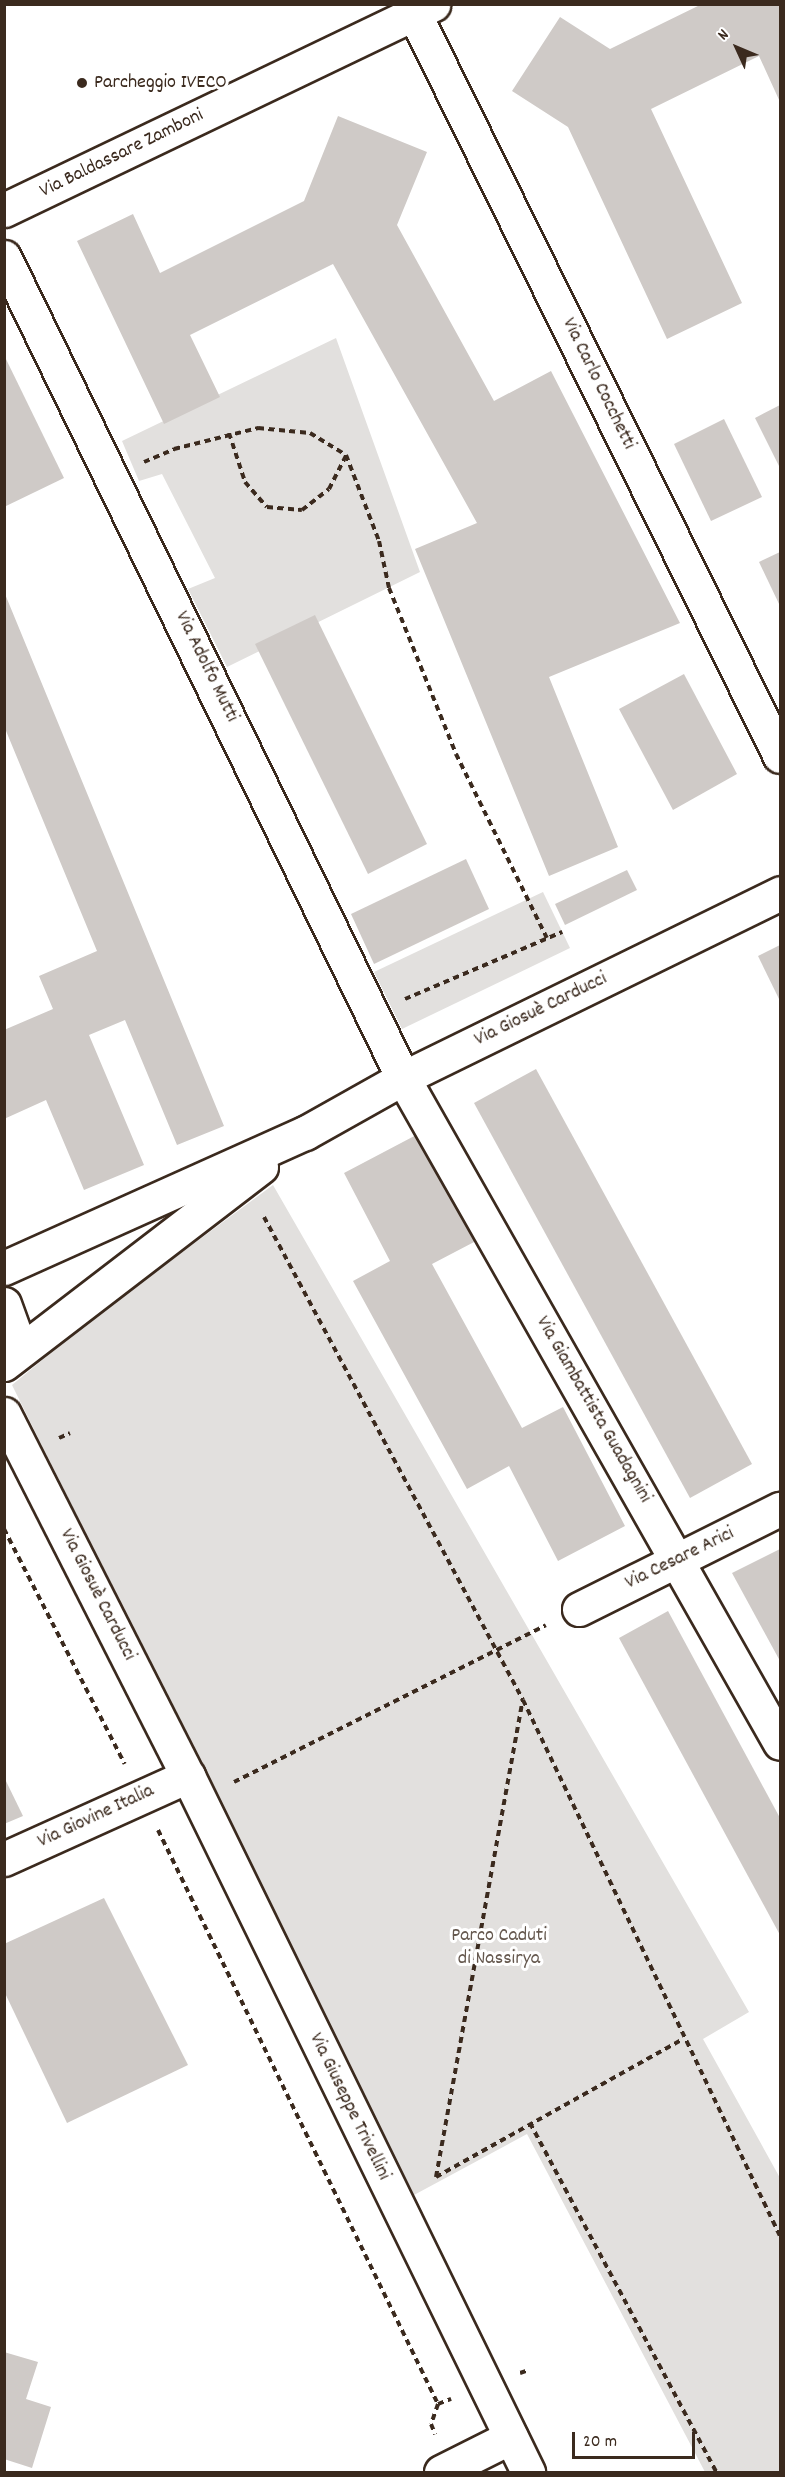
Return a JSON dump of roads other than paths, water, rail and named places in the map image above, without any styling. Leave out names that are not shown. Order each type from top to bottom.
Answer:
[{"type":"street","name":"Via Baldassare Zamboni","points":[[4,210],[424,9]]},
{"type":"street","name":"Via Carlo Cocchetti","points":[[424,9],[780,756]]},
{"type":"street","name":"Via Adolfo Mutti","points":[[4,257],[113,476],[403,1078]]},
{"type":"street","name":"Via Giosuè Carducci","points":[[4,1268],[305,1133],[403,1078],[780,893]]},
{"type":"street","name":"Via Giambattista Guadagnini","points":[[403,1078],[678,1559],[780,1743]]},
{"type":"street","name":"Via Giosuè Carducci","points":[[4,1363],[305,1133]]},
{"type":"street","name":"Via Giosuè Carducci","points":[[4,1304],[15,1334],[4,1363]]},
{"type":"street","name":"Via Giosuè Carducci","points":[[4,1414],[188,1776]]},
{"type":"street","name":"Via Cesare Arici","points":[[579,1609],[780,1509]]},
{"type":"street","name":"Via Giovine Italia","points":[[4,1859],[188,1776]]},
{"type":"street","name":"Via Giuseppe Trivellini","points":[[188,1776],[528,2472]]},
{"type":"street","points":[[446,2470],[511,2438]]},
{"type":"place","name":"Parcheggio IVECO","points":[[82,83]]},
{"type":"park label","name":"Parco Caduti di Nassirya","points":[[499,1948]]}]
